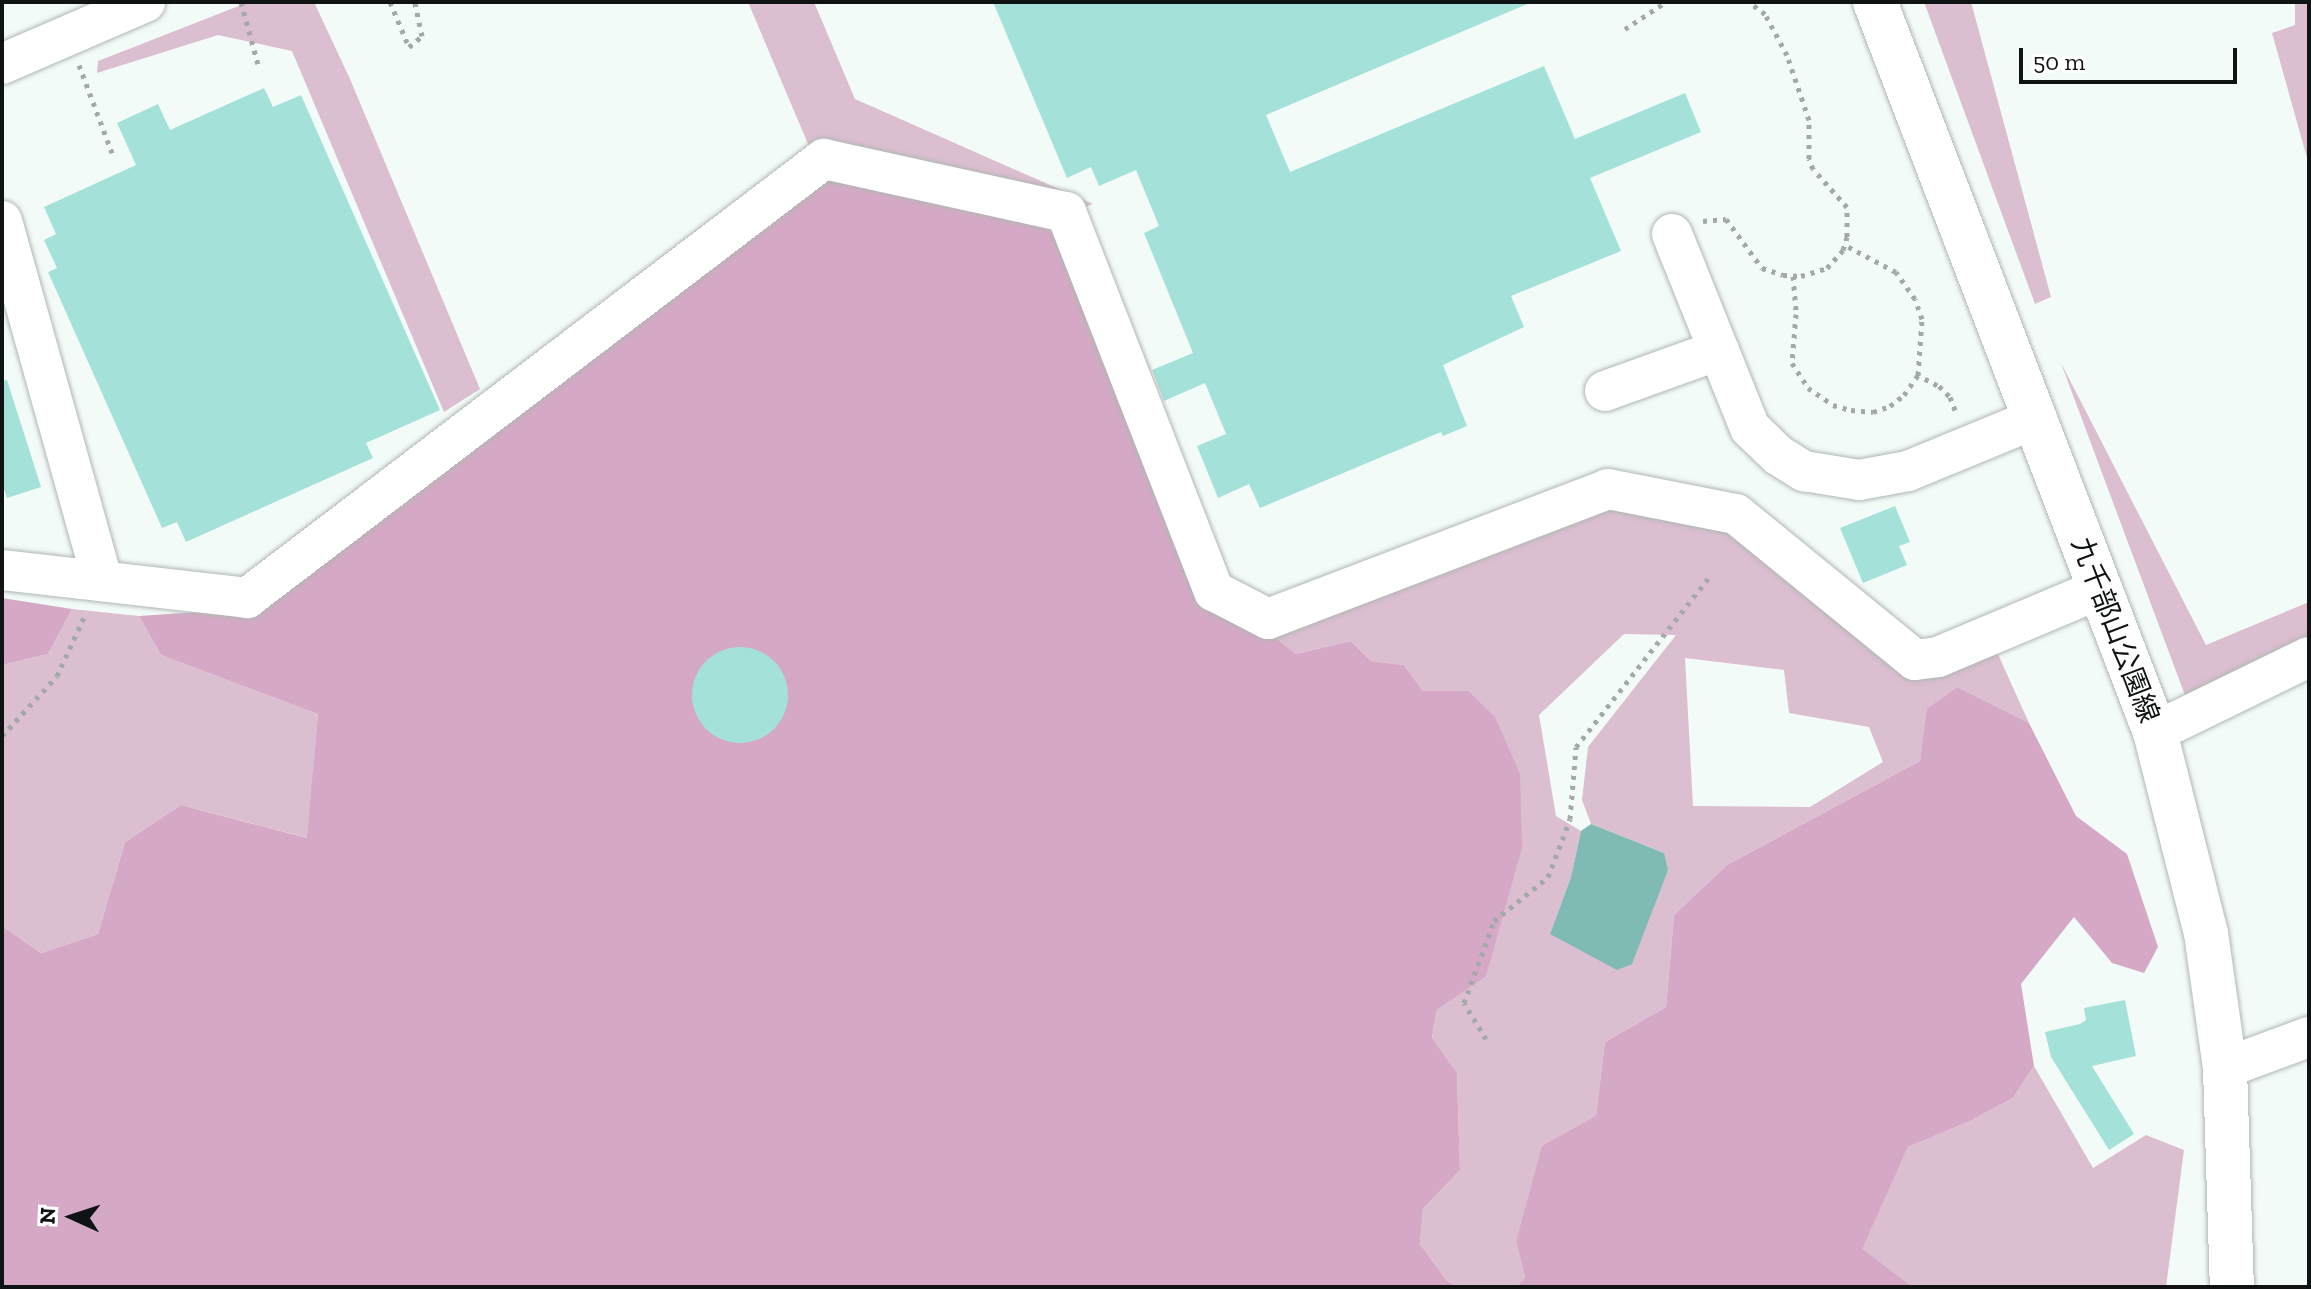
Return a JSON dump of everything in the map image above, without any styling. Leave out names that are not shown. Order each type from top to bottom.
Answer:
[{"type":"main road","name":"九千部山公園線","points":[[1875,2],[2155,732],[2206,933],[2225,1068],[2232,1287]]},
{"type":"street","points":[[2,64],[145,2]]},
{"type":"street","points":[[2,570],[102,579],[247,598],[824,159],[1066,212],[1214,591],[1268,619],[1608,489],[1736,514],[1915,660],[1938,657],[2100,589]]},
{"type":"street","points":[[2,221],[102,579]]},
{"type":"street","points":[[1687,227],[1719,350],[1750,428],[1778,455],[1804,471],[1859,480],[1908,471],[2034,419]]},
{"type":"street","points":[[1605,391],[1719,350]]},
{"type":"street","points":[[2155,732],[2309,657]]},
{"type":"street","points":[[2225,1068],[2309,1037]]},
{"type":"path","points":[[241,2],[258,64]]},
{"type":"path","points":[[390,2],[409,47],[422,36],[415,2]]},
{"type":"path","points":[[1625,29],[1666,2]]},
{"type":"path","points":[[1687,227],[1726,219],[1762,268],[1770,273],[1793,276],[1827,268],[1845,245],[1847,207],[1813,169],[1809,159],[1809,120],[1800,91],[1774,28],[1753,3]]},
{"type":"path","points":[[78,64],[112,153]]},
{"type":"path","points":[[1793,276],[1796,314],[1792,363],[1808,388],[1833,405],[1873,412],[1897,401],[1917,374],[1923,335],[1915,299],[1896,272],[1845,245]]},
{"type":"path","points":[[1917,374],[1939,386],[1950,397],[1968,446]]},
{"type":"path","points":[[1486,1039],[1464,1003],[1494,921],[1548,877],[1570,819],[1576,747],[1710,576]]},
{"type":"path","points":[[2,736],[57,676],[102,579]]},
{"type":"shaded area","points":[[249,2],[314,2],[350,79],[480,389],[444,412],[292,51],[218,35],[97,73],[98,61]]},
{"type":"shaded area","points":[[748,2],[814,2],[855,99],[1093,204],[1079,209],[808,144]]},
{"type":"shaded area","points":[[1924,2],[1971,2],[2051,297],[2035,304]]},
{"type":"shaded area","points":[[2295,2],[2309,2],[2309,165],[2272,33],[2295,25]]},
{"type":"shaded area","points":[[823,173],[1051,220],[1202,599],[1266,630],[1296,654],[1351,641],[1371,661],[1404,665],[1423,691],[1468,691],[1495,717],[1520,774],[1522,848],[1486,976],[1437,1010],[1432,1038],[1457,1073],[1460,1170],[1423,1209],[1420,1244],[1447,1281],[1458,1287],[2,1287],[2,926],[41,953],[98,934],[125,842],[181,805],[307,838],[318,714],[161,655],[139,616],[256,608]]},
{"type":"shaded area","points":[[2061,363],[2206,645],[2309,602],[2309,637],[2186,698]]},
{"type":"shaded area","points":[[1604,500],[1734,531],[1909,675],[1997,652],[2029,723],[1957,687],[1928,709],[1920,761],[1727,865],[1674,915],[1666,1007],[1605,1042],[1596,1116],[1516,1242],[1525,1277],[1517,1287],[1458,1287],[1447,1281],[1420,1244],[1423,1209],[1460,1170],[1457,1073],[1432,1039],[1437,1010],[1486,975],[1468,691],[1423,691],[1404,665],[1371,661],[1351,641],[1296,654],[1266,630]],"holes":[[[1624,634],[1676,635],[1588,747],[1582,800],[1591,824],[1664,853],[1550,934],[1571,877],[1581,831],[1556,816],[1539,715]],[[1685,658],[1784,670],[1789,713],[1869,727],[1883,762],[1810,807],[1693,806]]]},
{"type":"shaded area","points":[[2,598],[72,609],[48,654],[2,665]]},
{"type":"shaded area","points":[[72,609],[139,616],[161,655],[318,714],[308,838],[181,805],[125,842],[98,934],[41,953],[2,926],[2,665],[48,654]]},
{"type":"shaded area","points":[[1957,687],[2029,723],[2076,816],[2127,854],[2158,947],[2144,973],[2112,963],[2074,917],[2021,984],[2034,1066],[2013,1098],[1970,1121],[1908,1147],[1862,1249],[1913,1287],[1517,1287],[1525,1277],[1516,1242],[1542,1146],[1596,1116],[1605,1042],[1666,1007],[1674,915],[1727,865],[1920,761],[1927,709]]},
{"type":"shaded area","points":[[2034,1066],[2093,1168],[2146,1135],[2184,1150],[2166,1287],[1913,1287],[1861,1249],[1908,1147],[1970,1121],[2013,1098]]},
{"type":"water","points":[[1591,824],[1664,853],[1668,870],[1632,964],[1617,970],[1550,934],[1571,877],[1581,831]]},
{"type":"building","points":[[993,2],[1532,2],[1266,115],[1290,172],[1544,66],[1575,139],[1685,93],[1701,132],[1590,178],[1621,251],[1511,296],[1524,327],[1443,365],[1467,426],[1443,436],[1441,432],[1260,508],[1249,484],[1218,498],[1197,446],[1226,434],[1205,383],[1164,401],[1152,370],[1193,353],[1144,233],[1159,226],[1136,170],[1099,186],[1091,167],[1067,178]]},
{"type":"building","points":[[264,88],[273,107],[301,95],[440,410],[366,443],[373,458],[186,542],[177,522],[162,528],[48,272],[57,268],[44,240],[56,234],[44,207],[136,165],[117,123],[158,104],[170,130]]},
{"type":"building","points":[[7,380],[41,487],[7,498],[2,483],[2,381]]},
{"type":"building","points":[[1895,506],[1910,542],[1899,546],[1907,565],[1863,583],[1840,528]]},
{"type":"building","points":[[740,647],[758,651],[774,661],[784,677],[788,695],[784,713],[774,729],[758,739],[740,743],[722,739],[706,729],[696,713],[692,695],[696,677],[706,661],[722,651]]},
{"type":"building","points":[[2125,1000],[2136,1056],[2092,1066],[2134,1134],[2109,1150],[2051,1057],[2045,1032],[2080,1024],[2086,1020],[2084,1008]]}]
